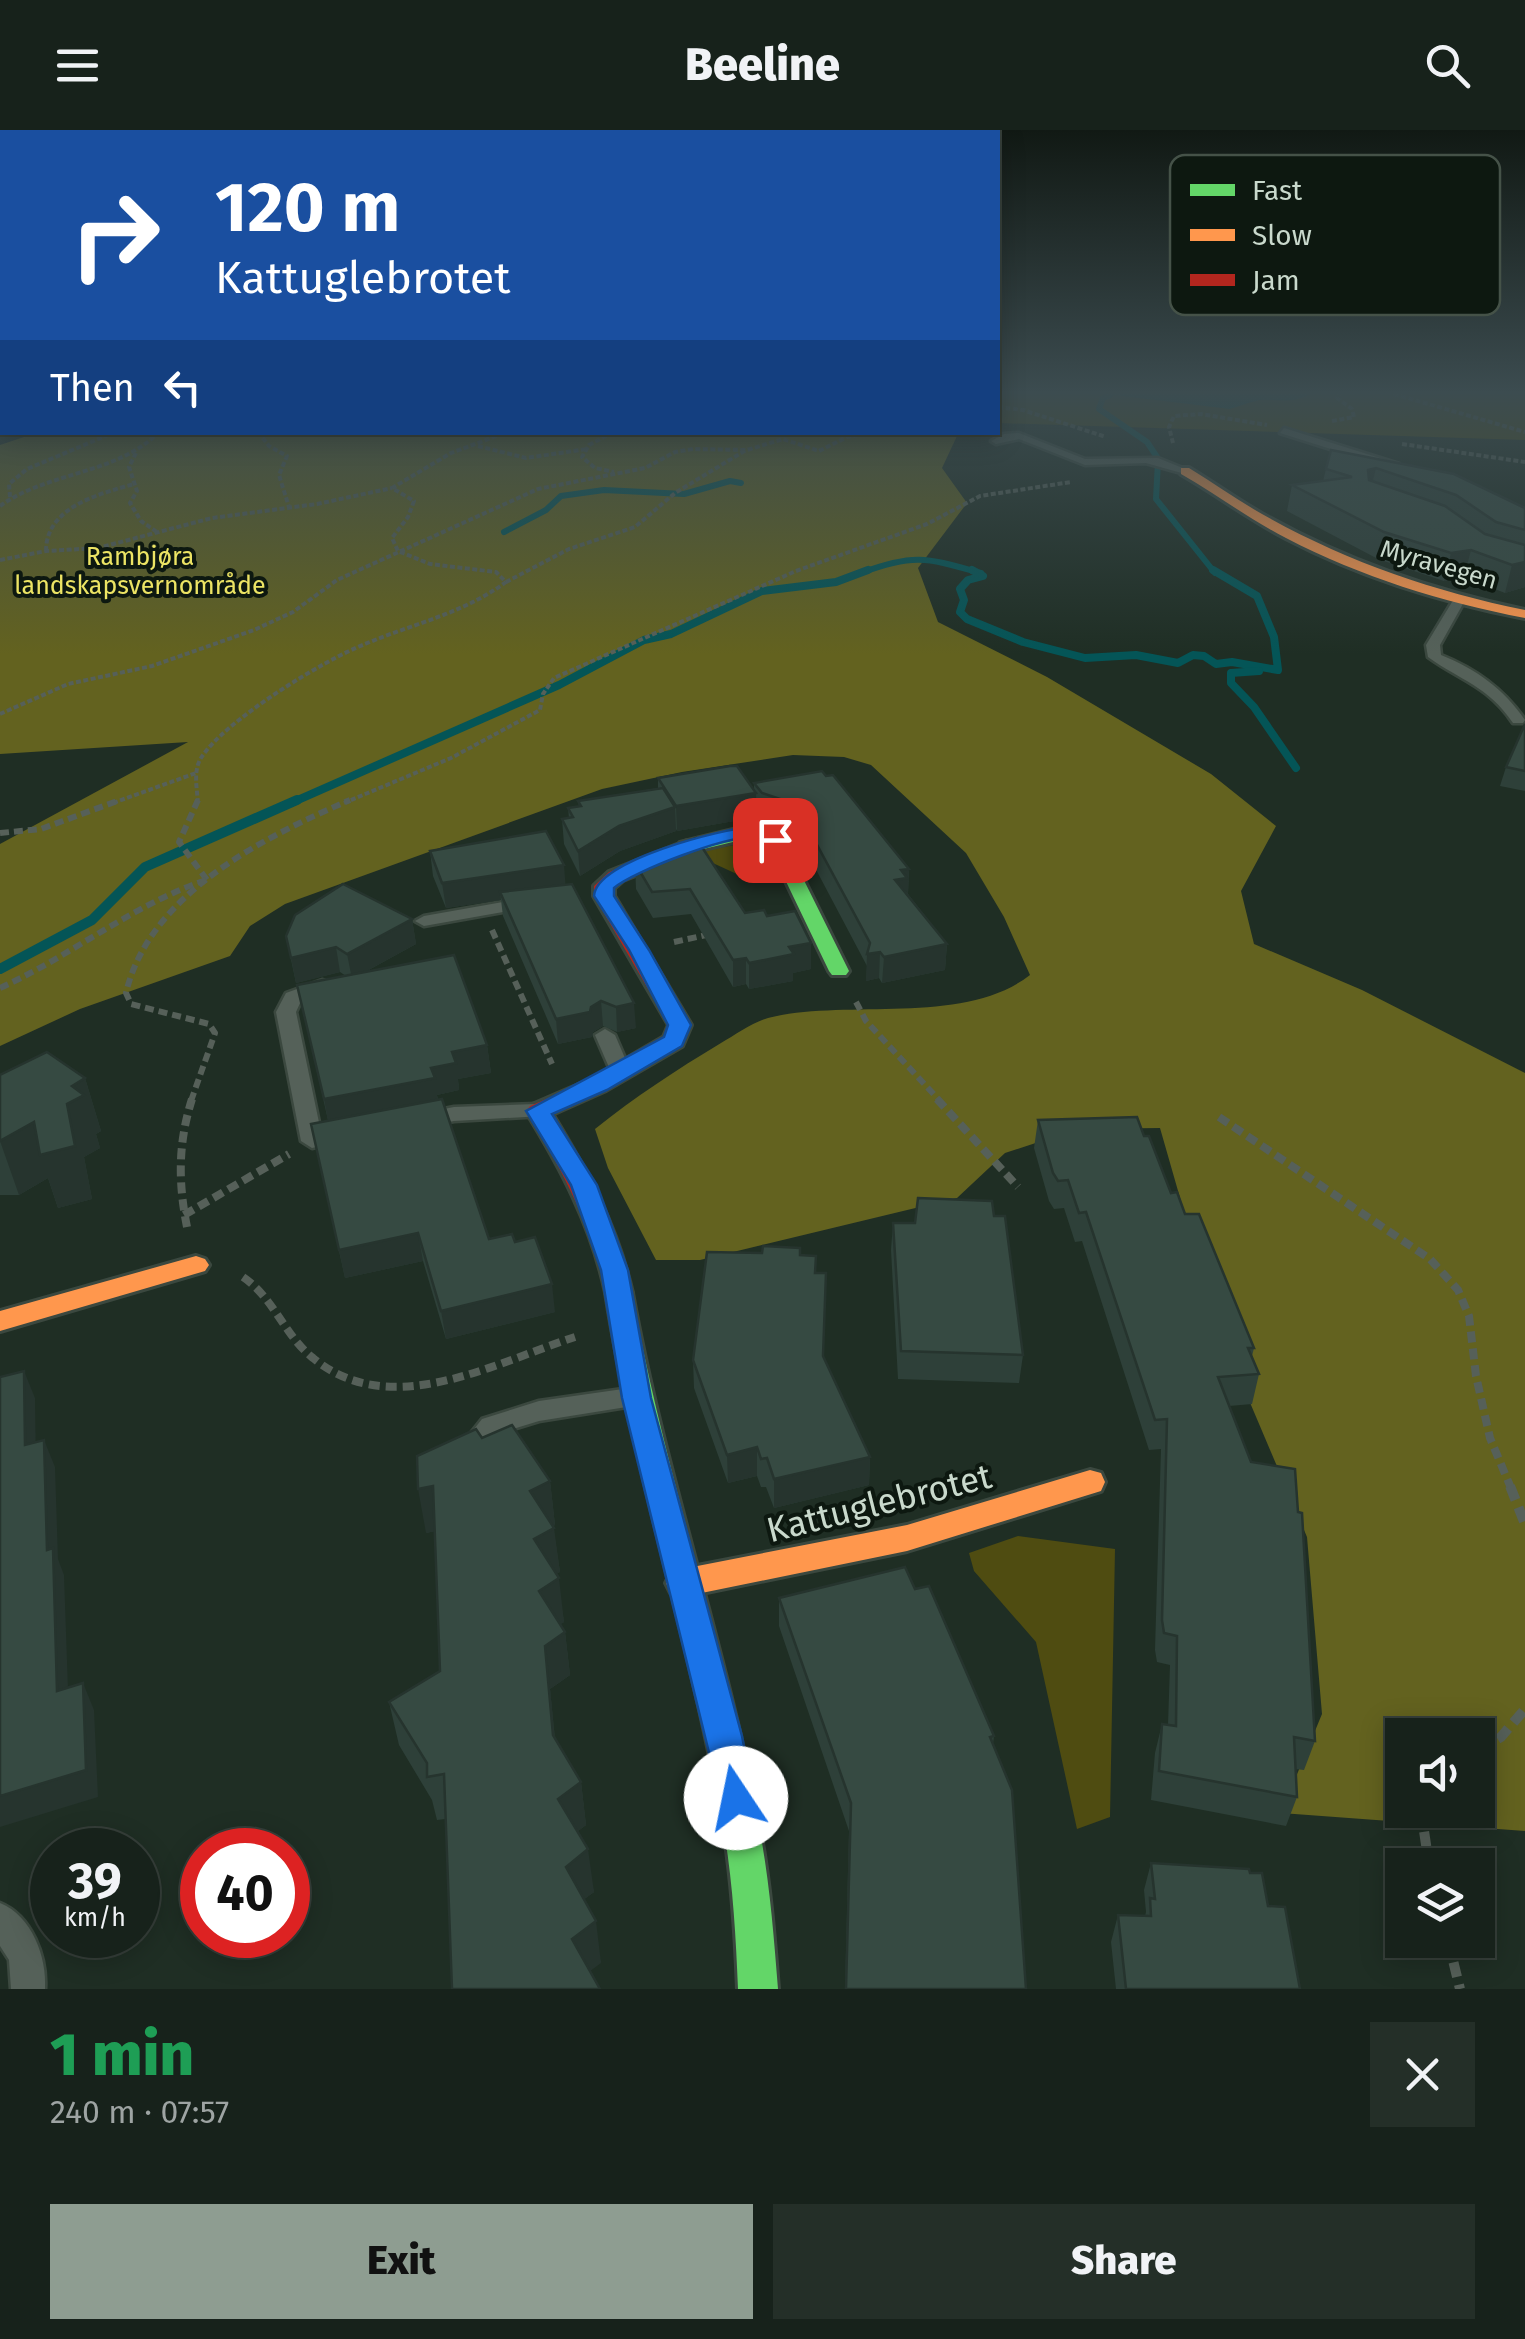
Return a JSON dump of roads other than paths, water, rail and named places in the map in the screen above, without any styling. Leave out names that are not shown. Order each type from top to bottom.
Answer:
[{"type":"street","name":"Myravegen","points":[[1201,481],[1251,514],[1364,571],[1458,602],[1525,614]]},
{"type":"street","points":[[758,1989],[757,1936],[731,1774],[637,1398],[615,1270],[584,1185],[538,1111],[621,1072],[674,1041],[680,1025],[639,950],[595,897],[616,876],[648,861],[736,833],[767,834],[775,840],[839,970]]},
{"type":"street","points":[[0,1321],[140,1284],[196,1264]]},
{"type":"street","name":"Kattuglebrotet","points":[[682,1583],[907,1538],[1090,1482]]},
{"type":"lane","points":[[1458,602],[1434,646],[1435,657],[1459,666],[1507,701],[1518,720]]},
{"type":"lane","points":[[424,921],[540,902]]},
{"type":"lane","points":[[341,982],[304,991],[288,1004],[312,1140],[365,1130]]},
{"type":"lane","points":[[605,1035],[621,1072]]},
{"type":"lane","points":[[400,1124],[454,1114],[538,1111]]},
{"type":"lane","points":[[468,1452],[491,1426],[540,1412],[637,1398]]},
{"type":"lane","points":[[0,1920],[22,1942],[30,1975],[28,1989]]},
{"type":"waterway","points":[[504,532],[546,510],[561,496],[604,490],[684,494],[730,481],[741,483]]},
{"type":"waterway","points":[[1157,481],[1156,499],[1215,573]]},
{"type":"waterway","points":[[861,573],[908,560],[974,571]]},
{"type":"waterway","points":[[291,803],[559,685],[644,640],[671,634],[762,591],[836,582],[868,570]]},
{"type":"waterway","points":[[974,571],[983,576],[968,580],[960,589],[964,600],[960,612],[967,619],[1023,642],[1085,658],[1136,655],[1178,663],[1193,655],[1204,656],[1216,664],[1232,662],[1278,670],[1274,637],[1257,596],[1213,570]]},
{"type":"waterway","points":[[974,571],[981,573]]},
{"type":"waterway","points":[[1259,671],[1231,673],[1231,683],[1254,707],[1296,768]]},
{"type":"waterway","points":[[0,969],[92,920],[145,867],[297,800]]},
{"type":"park label","name":"Rambjøra landskapsvernområde","points":[[140,570]]}]
